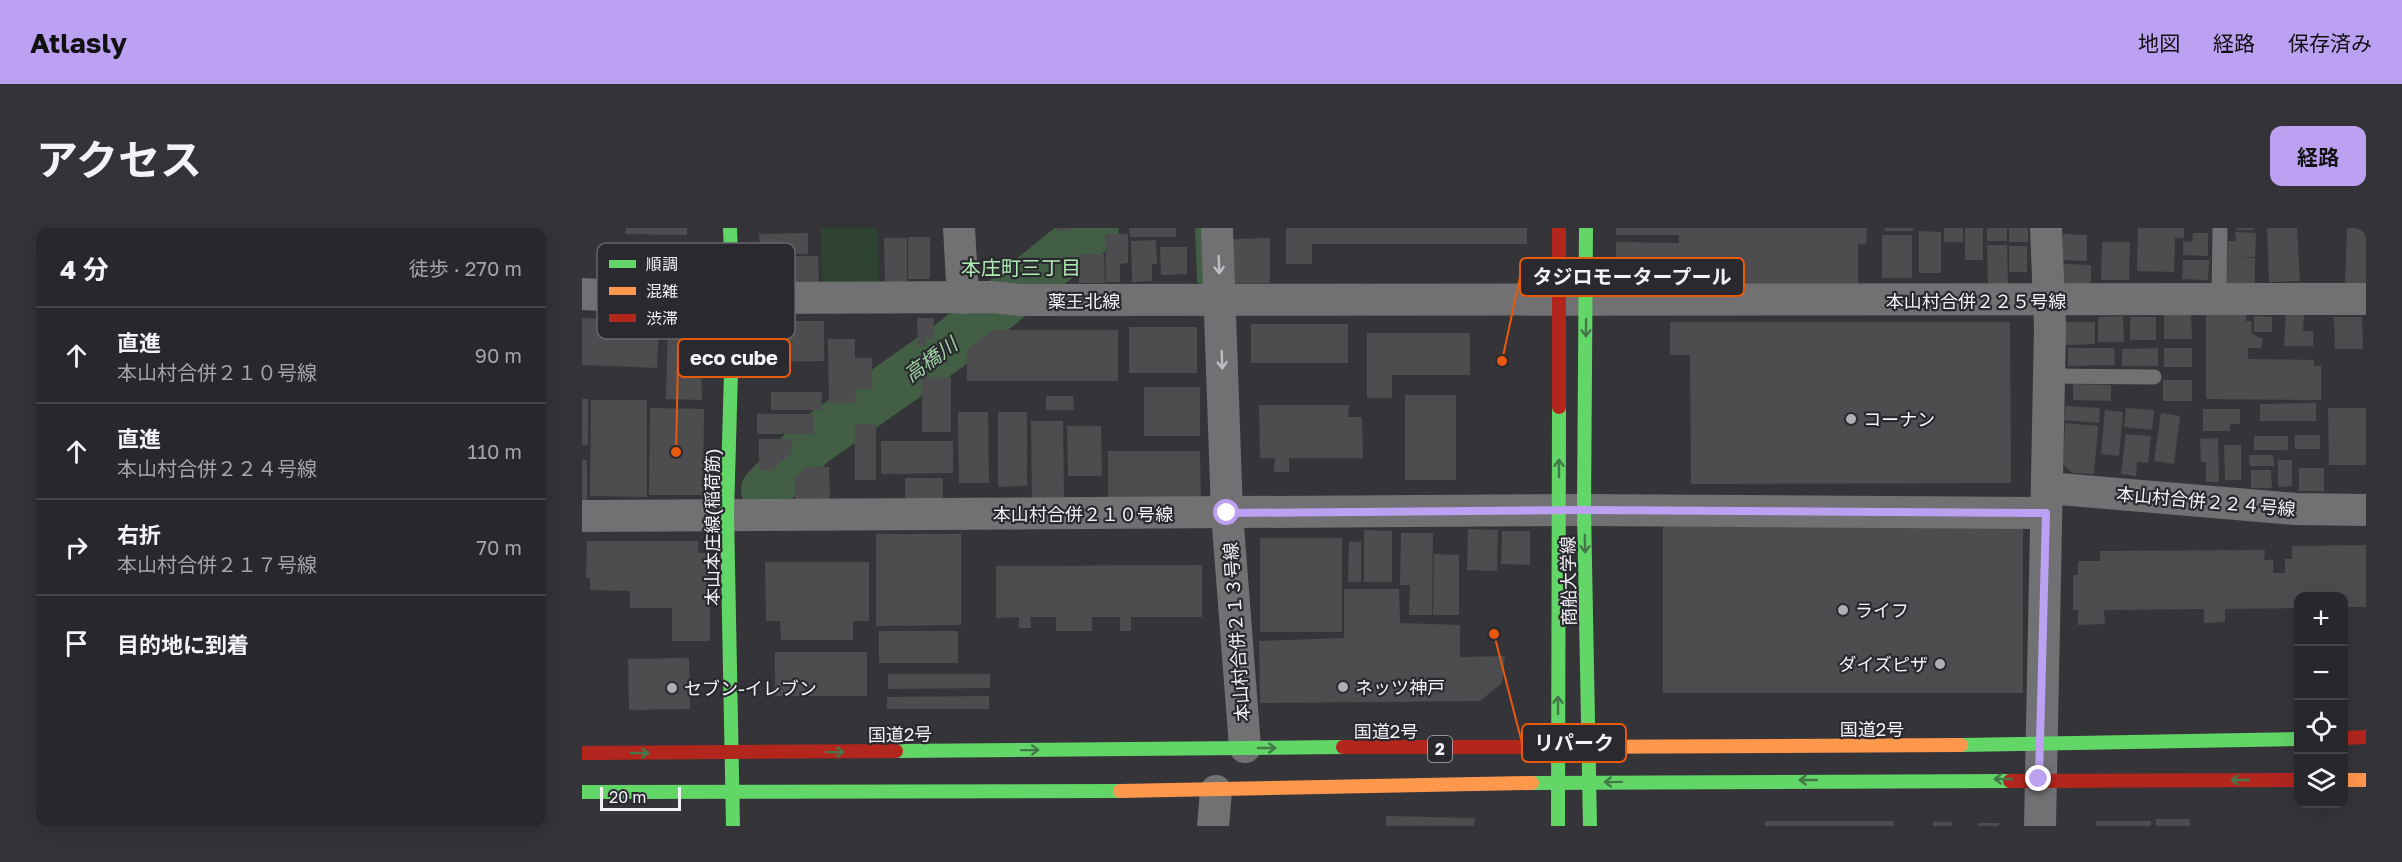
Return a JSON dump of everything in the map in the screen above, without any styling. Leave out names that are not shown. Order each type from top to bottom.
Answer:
[{"type":"main road","name":"本山本庄線(稲荷筋)","points":[[730,228],[731,243]]},
{"type":"main road","name":"商船大学線","points":[[1559,228],[1573,299],[1572,510],[1590,748],[1590,826]]},
{"type":"main road","name":"商船大学線","points":[[1558,826],[1558,748],[1572,510],[1573,299],[1586,228]]},
{"type":"main road","name":"本山本庄線(稲荷筋)","points":[[732,339],[727,514],[733,826]]},
{"type":"main road","points":[[2348,738],[2366,737]]},
{"type":"main road","name":"国道2号","points":[[582,753],[733,754],[1245,747],[2040,746],[2294,739]]},
{"type":"main road","name":"2","points":[[582,792],[1216,791],[1591,782],[2294,780]]},
{"type":"main road","points":[[2348,780],[2366,780]]},
{"type":"street","points":[[959,228],[992,299]]},
{"type":"street","name":"本山村合併２１３号線","points":[[1217,228],[1227,513],[1245,747]]},
{"type":"street","points":[[2040,826],[2039,779],[2049,376],[2046,228]]},
{"type":"street","name":"薬王北線","points":[[582,294],[597,295]]},
{"type":"street","name":"薬王北線","points":[[795,298],[1220,301],[1573,299]]},
{"type":"street","name":"本山村合併２２５号線","points":[[1573,299],[2048,302],[2366,299]]},
{"type":"street","name":"本山村合併２２４号線","points":[[1572,510],[2047,500],[2366,510]]},
{"type":"street","name":"本山村合併２１０号線","points":[[582,516],[1572,510]]},
{"type":"street","points":[[1213,826],[1216,791]]},
{"type":"lane","points":[[2218,300],[2220,228]]},
{"type":"lane","points":[[2049,376],[2154,377]]},
{"type":"green space","points":[[821,228],[878,228],[879,283],[822,284]]},
{"type":"building","points":[[626,228],[687,228],[687,235],[625,234]]},
{"type":"building","points":[[1056,228],[1071,228],[1071,230],[1056,231]]},
{"type":"building","points":[[1129,228],[1176,228],[1176,237],[1130,237]]},
{"type":"building","points":[[1286,228],[1527,228],[1527,244],[1312,244],[1312,264],[1286,264]]},
{"type":"building","points":[[1616,228],[1867,228],[1866,244],[1858,244],[1858,286],[1616,286],[1616,242],[1679,243],[1679,235],[1616,235]]},
{"type":"building","points":[[1885,228],[1913,228],[1913,231],[1885,231]]},
{"type":"building","points":[[1944,228],[1963,228],[1963,242],[1944,242]]},
{"type":"building","points":[[1965,228],[1983,228],[1983,260],[1965,260]]},
{"type":"building","points":[[1987,228],[2007,228],[2007,241],[1987,241]]},
{"type":"building","points":[[2009,228],[2028,228],[2028,242],[2009,242]]},
{"type":"building","points":[[2138,228],[2184,228],[2184,238],[2175,238],[2174,272],[2137,271]]},
{"type":"building","points":[[2237,228],[2254,228],[2254,230],[2236,230]]},
{"type":"building","points":[[2267,228],[2297,228],[2300,281],[2269,282]]},
{"type":"building","points":[[2347,228],[2366,228],[2366,284],[2345,284]]},
{"type":"building","points":[[1919,231],[1941,232],[1941,273],[1919,273]]},
{"type":"building","points":[[2235,232],[2256,233],[2255,257],[2236,258],[2255,258],[2255,284],[2227,283],[2228,241],[2236,241]]},
{"type":"building","points":[[808,233],[808,254],[795,254],[795,243],[759,243],[759,234]]},
{"type":"building","points":[[2193,233],[2208,233],[2208,256],[2183,255],[2183,241],[2192,242]]},
{"type":"building","points":[[1105,234],[1128,234],[1128,263],[1120,264],[1120,282],[1106,282]]},
{"type":"building","points":[[2063,234],[2087,235],[2087,261],[2063,260]]},
{"type":"building","points":[[1882,235],[1912,235],[1912,278],[1882,278]]},
{"type":"building","points":[[908,237],[930,237],[930,279],[908,279]]},
{"type":"building","points":[[884,238],[907,238],[907,282],[885,282]]},
{"type":"building","points":[[1270,238],[1270,283],[1234,283],[1233,239]]},
{"type":"building","points":[[1156,240],[1157,264],[1152,264],[1152,281],[1132,282],[1131,241]]},
{"type":"building","points":[[2102,242],[2130,242],[2129,280],[2101,280]]},
{"type":"building","points":[[1987,245],[2007,245],[2008,285],[1988,285]]},
{"type":"building","points":[[2009,246],[2027,246],[2027,272],[2009,272]]},
{"type":"building","points":[[1160,247],[1187,247],[1187,274],[1161,275]]},
{"type":"building","points":[[1078,254],[1104,254],[1105,283],[1079,283]]},
{"type":"building","points":[[795,256],[818,256],[819,284],[795,284]]},
{"type":"building","points":[[2183,260],[2209,260],[2208,280],[2182,279]]},
{"type":"building","points":[[2064,264],[2091,265],[2091,284],[2063,283]]},
{"type":"building","points":[[2206,311],[2246,312],[2246,321],[2251,321],[2252,334],[2263,339],[2261,348],[2248,348],[2248,359],[2314,360],[2314,366],[2321,366],[2321,400],[2206,399]]},
{"type":"building","points":[[2164,313],[2191,313],[2192,339],[2164,339]]},
{"type":"building","points":[[2286,313],[2304,314],[2303,331],[2313,331],[2313,346],[2284,346]]},
{"type":"building","points":[[2123,316],[2124,342],[2098,342],[2098,317]]},
{"type":"building","points":[[2254,316],[2272,317],[2272,332],[2254,332]]},
{"type":"building","points":[[2130,317],[2156,317],[2156,340],[2130,340]]},
{"type":"building","points":[[2334,317],[2362,317],[2363,349],[2335,349]]},
{"type":"building","points":[[582,318],[597,319],[597,339],[658,339],[657,368],[582,365]]},
{"type":"building","points":[[917,318],[934,318],[934,339],[926,339],[926,346],[918,346]]},
{"type":"building","points":[[795,321],[824,321],[824,361],[768,362],[768,339],[795,339]]},
{"type":"building","name":"コーナン","points":[[1670,322],[2010,322],[2011,483],[1691,484],[1690,355],[1670,355]]},
{"type":"building","points":[[2065,322],[2095,322],[2095,344],[2065,345]]},
{"type":"building","points":[[1251,324],[1348,324],[1348,363],[1251,363]]},
{"type":"building","points":[[1129,327],[1197,327],[1197,373],[1129,373]]},
{"type":"building","points":[[994,330],[1118,330],[1118,381],[967,381],[967,349]]},
{"type":"building","points":[[1367,333],[1470,333],[1470,375],[1392,375],[1392,398],[1367,398]]},
{"type":"building","points":[[667,339],[700,339],[702,400],[666,399]]},
{"type":"building","points":[[828,339],[855,339],[855,358],[872,358],[872,389],[856,389],[855,403],[829,403]]},
{"type":"building","points":[[2068,348],[2114,348],[2115,365],[2068,366]]},
{"type":"building","points":[[2158,348],[2158,366],[2122,366],[2122,349]]},
{"type":"building","points":[[2164,348],[2192,348],[2192,367],[2164,367]]},
{"type":"building","points":[[922,377],[951,377],[951,432],[922,432]]},
{"type":"building","points":[[2163,380],[2192,380],[2192,401],[2163,401]]},
{"type":"building","points":[[2073,384],[2111,385],[2111,401],[2073,400]]},
{"type":"building","points":[[1144,387],[1200,387],[1200,436],[1144,436]]},
{"type":"building","points":[[771,392],[822,392],[821,410],[771,410]]},
{"type":"building","points":[[1405,395],[1456,395],[1456,480],[1405,480]]},
{"type":"building","points":[[1046,396],[1073,396],[1074,410],[1046,410]]},
{"type":"building","points":[[582,399],[588,399],[588,445],[582,445]]},
{"type":"building","points":[[591,400],[647,400],[647,497],[590,496]]},
{"type":"building","points":[[2316,403],[2316,421],[2260,421],[2260,404]]},
{"type":"building","points":[[1259,405],[1349,405],[1348,417],[1362,417],[1363,458],[1289,458],[1289,472],[1274,472],[1275,458],[1260,458]]},
{"type":"building","points":[[2066,406],[2100,408],[2099,423],[2064,420]]},
{"type":"building","points":[[650,408],[704,409],[703,495],[649,495]]},
{"type":"building","points":[[2126,408],[2154,410],[2152,430],[2124,427]]},
{"type":"building","points":[[2328,408],[2366,408],[2366,465],[2329,465]]},
{"type":"building","points":[[2203,409],[2240,409],[2240,424],[2230,424],[2230,431],[2203,431]]},
{"type":"building","points":[[2105,410],[2123,412],[2119,456],[2101,454]]},
{"type":"building","points":[[958,412],[988,412],[989,483],[959,483]]},
{"type":"building","points":[[998,412],[1027,412],[1027,486],[998,487]]},
{"type":"building","points":[[2161,413],[2180,416],[2174,464],[2154,461]]},
{"type":"building","points":[[757,414],[813,414],[813,434],[757,434]]},
{"type":"building","points":[[1031,421],[1063,421],[1064,498],[1032,499]]},
{"type":"building","points":[[2065,423],[2098,426],[2094,474],[2072,473],[2063,464]]},
{"type":"building","points":[[855,424],[876,424],[876,480],[855,480]]},
{"type":"building","points":[[1067,426],[1101,426],[1102,476],[1068,476]]},
{"type":"building","points":[[2126,434],[2151,436],[2148,463],[2137,462],[2136,476],[2121,474]]},
{"type":"building","points":[[2295,435],[2320,435],[2320,449],[2295,449]]},
{"type":"building","points":[[2254,436],[2288,436],[2288,450],[2254,450]]},
{"type":"building","points":[[2218,438],[2219,482],[2206,482],[2206,462],[2201,462],[2200,439]]},
{"type":"building","points":[[759,439],[792,439],[792,452],[772,471],[759,470]]},
{"type":"building","points":[[881,441],[953,441],[953,473],[881,474]]},
{"type":"building","points":[[2224,445],[2241,445],[2241,480],[2225,480]]},
{"type":"building","points":[[1108,451],[1200,451],[1201,499],[1108,499]]},
{"type":"building","points":[[2249,455],[2273,455],[2274,466],[2250,466]]},
{"type":"building","points":[[582,460],[587,460],[587,500],[582,500]]},
{"type":"building","points":[[2278,460],[2292,460],[2292,486],[2278,487]]},
{"type":"building","points":[[806,467],[829,467],[830,502],[795,502],[795,478]]},
{"type":"building","points":[[2299,468],[2324,468],[2324,491],[2299,491]]},
{"type":"building","points":[[2251,470],[2271,470],[2272,488],[2251,488]]},
{"type":"building","points":[[905,478],[943,478],[943,502],[905,502]]},
{"type":"building","name":"ライフ","points":[[1663,526],[2023,527],[2023,693],[1663,693]]},
{"type":"building","points":[[1468,529],[1498,530],[1497,571],[1467,570]]},
{"type":"building","points":[[1364,530],[1392,531],[1392,582],[1364,582]]},
{"type":"building","points":[[1502,531],[1530,531],[1530,565],[1501,564]]},
{"type":"building","points":[[1401,533],[1433,533],[1432,615],[1409,615],[1410,585],[1400,585]]},
{"type":"building","points":[[876,534],[961,534],[961,625],[876,626]]},
{"type":"building","points":[[1260,538],[1342,538],[1342,632],[1260,632]]},
{"type":"building","points":[[587,541],[698,541],[698,553],[710,553],[710,641],[672,641],[672,608],[630,608],[630,591],[590,590],[590,578],[586,578]]},
{"type":"building","points":[[1349,542],[1361,542],[1361,582],[1348,582]]},
{"type":"building","points":[[2366,545],[2366,607],[2348,607],[2348,592],[2294,592],[2294,608],[2225,609],[2225,622],[2204,623],[2204,609],[2104,610],[2105,624],[2078,625],[2078,610],[2073,610],[2073,575],[2078,575],[2078,561],[2100,561],[2100,551],[2265,550],[2264,560],[2273,560],[2273,573],[2285,573],[2285,559],[2292,559],[2292,546]]},
{"type":"building","points":[[1434,554],[1459,555],[1459,615],[1433,615]]},
{"type":"building","points":[[765,562],[869,562],[869,621],[853,621],[853,640],[781,640],[780,621],[766,621]]},
{"type":"building","points":[[1202,565],[1202,617],[1131,617],[1131,631],[1120,631],[1120,617],[1092,617],[1092,631],[1056,631],[1056,617],[1030,617],[1031,628],[1019,628],[1019,617],[996,618],[996,566]]},
{"type":"building","points":[[1344,589],[1399,589],[1400,623],[1460,625],[1460,657],[1505,656],[1502,683],[1480,701],[1260,703],[1259,641],[1344,638]]},
{"type":"building","points":[[879,631],[958,631],[958,663],[879,663]]},
{"type":"building","points":[[775,652],[867,652],[867,696],[775,696]]},
{"type":"building","points":[[689,658],[690,709],[629,710],[628,659]]},
{"type":"building","points":[[888,674],[990,674],[990,688],[888,689]]},
{"type":"building","points":[[989,696],[989,709],[887,709],[887,697]]},
{"type":"building","points":[[1386,816],[1475,818],[1474,826],[1386,826]]},
{"type":"building","points":[[2156,819],[2189,819],[2190,826],[2156,826]]},
{"type":"building","points":[[1765,821],[1894,821],[1894,826],[1765,826]]},
{"type":"building","points":[[2096,821],[2151,821],[2151,826],[2096,826]]},
{"type":"building","points":[[1933,822],[1952,822],[1952,826],[1933,826]]},
{"type":"building","points":[[1978,823],[1999,823],[1999,826],[1978,826]]},
{"type":"waterway","name":"高橋川","points":[[766,490],[811,443],[949,346],[1094,228]]},
{"type":"waterway","points":[[1199,228],[1201,280]]},
{"type":"traffic: fast","points":[[730,228],[731,243]]},
{"type":"traffic: fast","points":[[1586,228],[1584,510],[1590,826]]},
{"type":"traffic: fast","points":[[732,339],[727,514],[733,826]]},
{"type":"traffic: fast","points":[[1558,826],[1559,407]]},
{"type":"traffic: fast","points":[[1961,745],[2294,739]]},
{"type":"traffic: fast","points":[[896,751],[1343,747]]},
{"type":"traffic: fast","points":[[1532,783],[2010,781]]},
{"type":"traffic: fast","points":[[582,792],[1120,791]]},
{"type":"traffic: slow","points":[[1551,747],[1961,745]]},
{"type":"traffic: slow","points":[[2348,780],[2366,780]]},
{"type":"traffic: slow","points":[[1120,791],[1532,783]]},
{"type":"traffic: jam","points":[[1559,228],[1559,407]]},
{"type":"traffic: jam","points":[[2348,738],[2366,737]]},
{"type":"traffic: jam","points":[[1343,747],[1551,747]]},
{"type":"traffic: jam","points":[[582,753],[896,751]]},
{"type":"traffic: jam","points":[[2010,781],[2294,780]]},
{"type":"place","name":"タジロモータープール","points":[[1502,361]]},
{"type":"place","name":"コーナン","points":[[1851,419]]},
{"type":"place","name":"eco cube","points":[[676,452]]},
{"type":"place","name":"ライフ","points":[[1843,610]]},
{"type":"place","name":"リパーク","points":[[1494,634]]},
{"type":"place","name":"ダイズピザ","points":[[1940,664]]},
{"type":"place","name":"ネッツ神戸","points":[[1343,687]]},
{"type":"place","name":"セブン-イレブン","points":[[672,688]]},
{"type":"district","name":"本庄町三丁目","points":[[1021,267]]},
{"type":"route","points":[[1227,513],[1584,510],[2046,513],[2039,779]]}]
